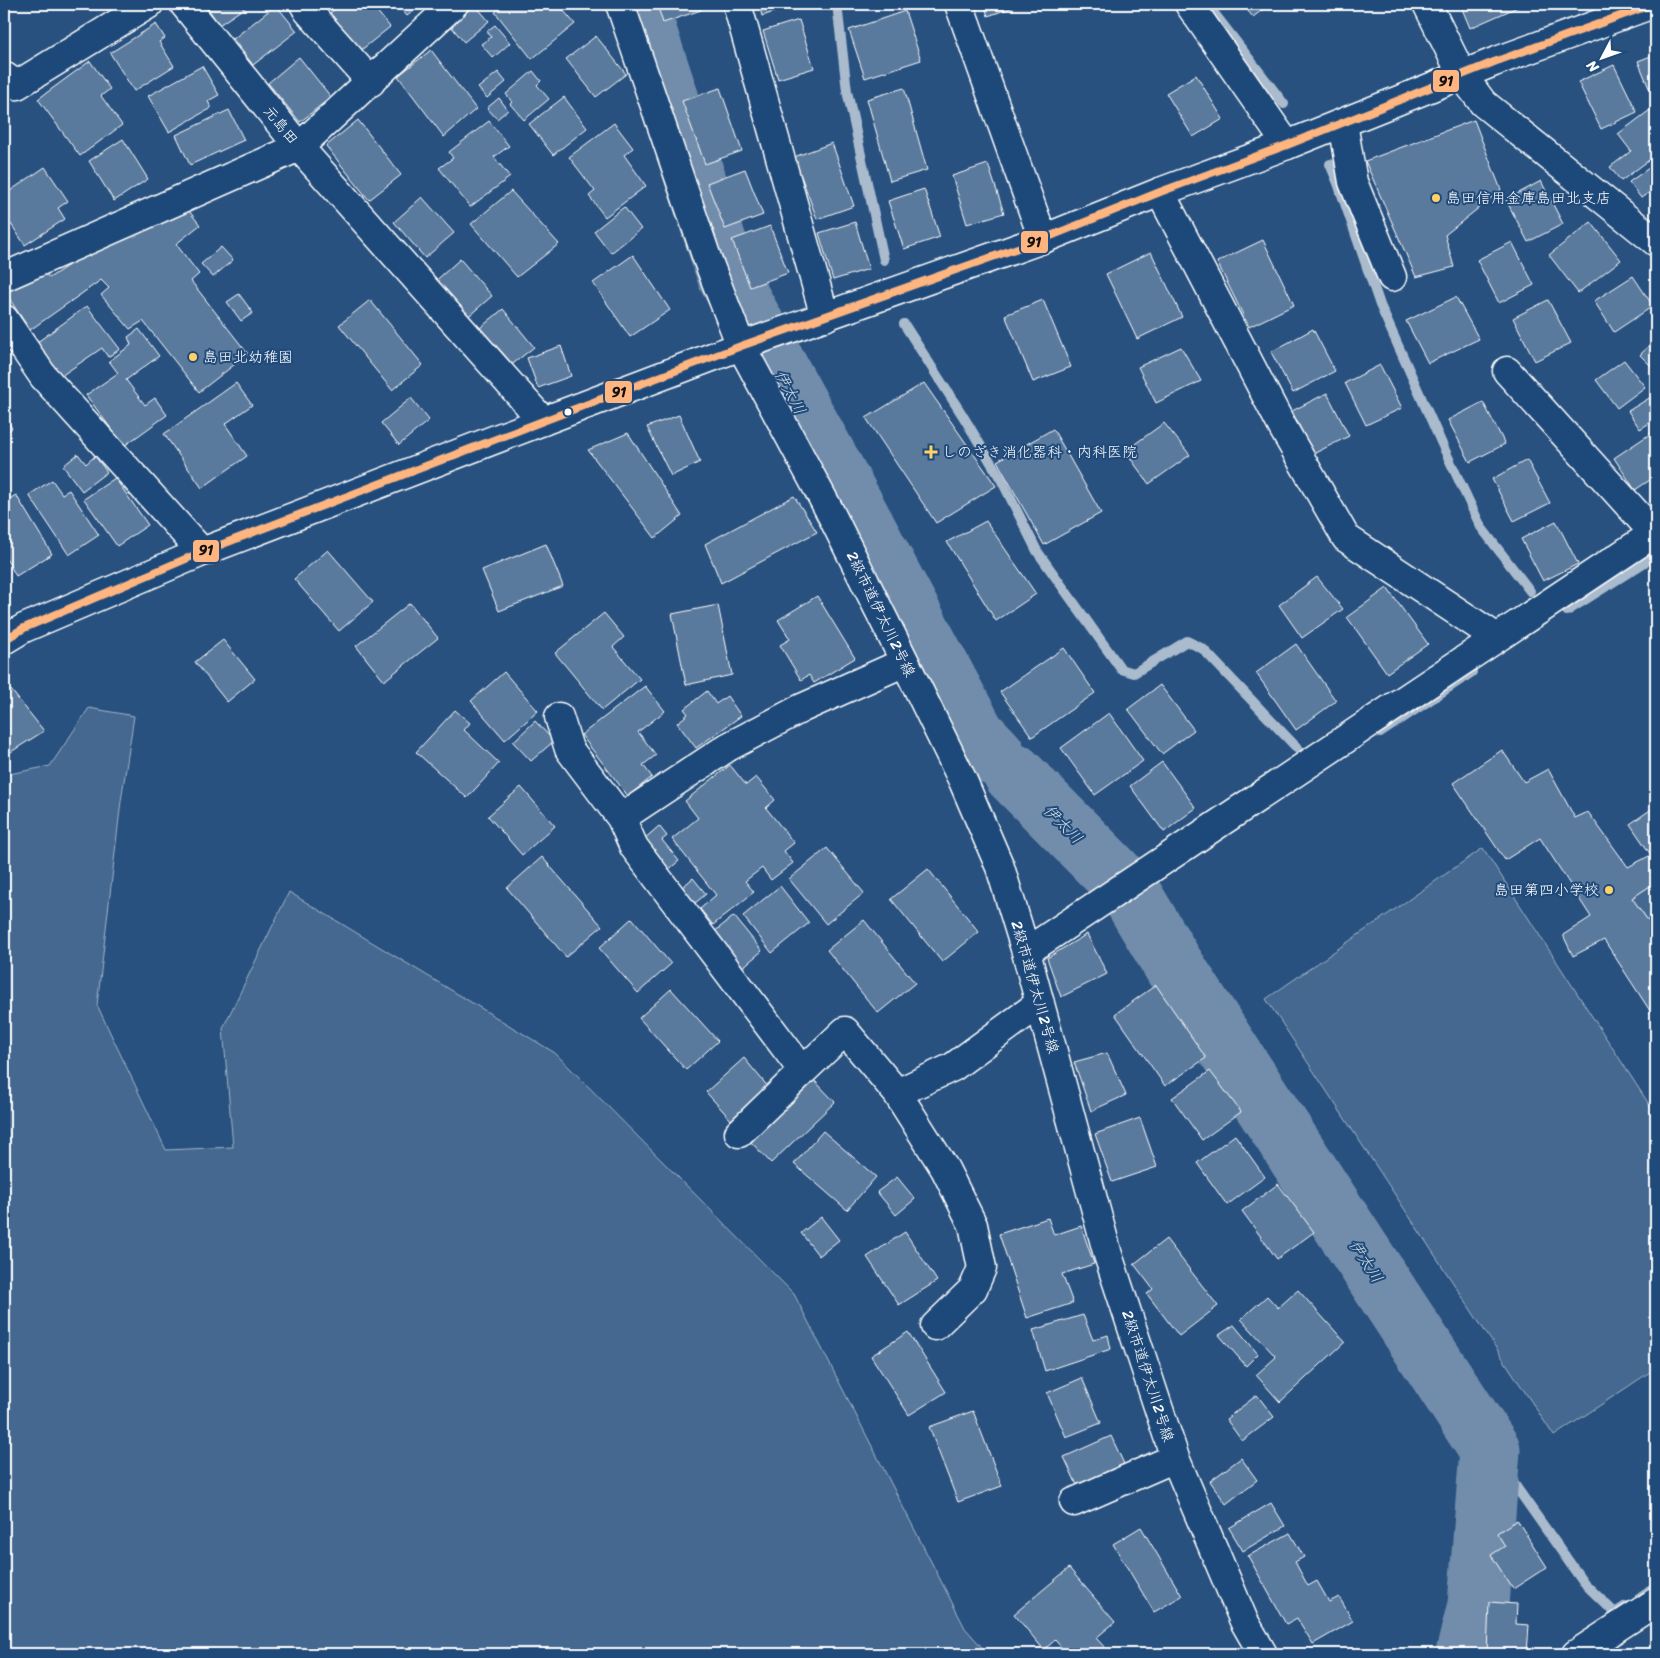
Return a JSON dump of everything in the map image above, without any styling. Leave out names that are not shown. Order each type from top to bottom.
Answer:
[{"type":"street","points":[[4,76],[17,85],[149,4]]},
{"type":"street","name":"元島田","points":[[184,4],[299,148],[543,421]]},
{"type":"street","points":[[304,4],[308,11],[371,82]]},
{"type":"street","points":[[4,277],[299,148],[454,4]]},
{"type":"street","name":"2級市道伊太川2号線","points":[[620,4],[708,261],[757,341],[828,508],[964,781],[1000,867],[1026,952],[1108,1255],[1175,1458],[1244,1621],[1263,1654]]},
{"type":"street","points":[[737,4],[825,317]]},
{"type":"street","points":[[960,4],[1043,239]]},
{"type":"street","points":[[1189,4],[1287,146]]},
{"type":"street","points":[[1427,4],[1462,75],[1483,103],[1656,242]]},
{"type":"street","points":[[4,640],[24,628],[202,552],[757,341],[1043,239],[1160,192],[1287,146],[1462,75],[1654,4]]},
{"type":"street","points":[[1343,123],[1353,182],[1392,277]]},
{"type":"street","points":[[1160,192],[1284,428],[1346,538],[1497,638]]},
{"type":"street","points":[[4,320],[43,376],[202,552]]},
{"type":"street","points":[[1026,952],[1655,533],[1507,371]]},
{"type":"street","points":[[621,818],[728,747],[802,708],[905,662]]},
{"type":"street","points":[[559,717],[569,749],[621,818],[634,847],[803,1070]]},
{"type":"street","points":[[897,1093],[953,1067],[1040,1003]]},
{"type":"street","points":[[739,1133],[845,1031],[897,1093],[945,1169],[973,1225],[982,1268],[973,1289],[935,1326]]},
{"type":"street","points":[[1074,1502],[1175,1458]]},
{"type":"street","points":[[1576,1654],[1656,1602]]},
{"type":"shaded area","points":[[89,708],[134,716],[121,801],[97,1005],[166,1150],[233,1147],[223,1028],[289,892],[555,1053],[794,1294],[965,1628],[988,1654],[4,1654],[4,775],[50,766]]},
{"type":"shaded area","points":[[1483,848],[1656,1115],[1656,1368],[1554,1436],[1266,999]]},
{"type":"shaded area","points":[[1656,882],[1656,932],[1632,898]]},
{"type":"building","points":[[205,4],[250,4],[219,25]]},
{"type":"building","points":[[341,4],[371,4],[390,27],[360,51],[330,13]]},
{"type":"building","points":[[397,4],[422,4],[407,16]]},
{"type":"building","points":[[499,4],[558,4],[575,24],[532,59],[495,12],[501,7]]},
{"type":"building","points":[[657,4],[699,4],[701,10],[663,23]]},
{"type":"building","points":[[759,4],[799,4],[762,16]]},
{"type":"building","points":[[984,4],[1022,4],[988,16]]},
{"type":"building","points":[[1242,4],[1270,4],[1253,17]]},
{"type":"building","points":[[1460,4],[1519,4],[1520,6],[1470,28]]},
{"type":"building","points":[[276,5],[297,31],[253,65],[233,39]]},
{"type":"building","points":[[475,5],[489,21],[464,42],[450,25]]},
{"type":"building","points":[[905,11],[921,60],[865,78],[849,30]]},
{"type":"building","points":[[799,20],[814,68],[778,79],[763,31]]},
{"type":"building","points":[[156,24],[165,38],[159,42],[174,66],[134,91],[110,53]]},
{"type":"building","points":[[495,25],[510,43],[493,58],[481,44],[491,37],[487,31]]},
{"type":"building","points":[[596,36],[626,74],[596,97],[566,59]]},
{"type":"building","points":[[431,50],[476,109],[444,137],[398,76]]},
{"type":"building","points":[[1656,54],[1656,85],[1649,88],[1638,61]]},
{"type":"building","points":[[299,57],[331,97],[300,122],[268,83]]},
{"type":"building","points":[[90,61],[110,89],[101,96],[122,125],[80,156],[38,99]]},
{"type":"building","points":[[1614,65],[1637,112],[1601,129],[1578,82]]},
{"type":"building","points":[[202,66],[219,95],[208,101],[211,108],[169,132],[148,96]]},
{"type":"building","points":[[533,71],[541,81],[537,85],[549,99],[524,120],[510,104],[512,102],[506,94]]},
{"type":"building","points":[[498,72],[506,82],[487,98],[478,88]]},
{"type":"building","points":[[1196,75],[1223,119],[1193,137],[1166,93]]},
{"type":"building","points":[[720,88],[742,151],[705,164],[682,101]]},
{"type":"building","points":[[904,88],[927,170],[890,181],[867,99]]},
{"type":"building","points":[[564,97],[587,128],[553,155],[529,124]]},
{"type":"building","points":[[499,98],[508,110],[497,119],[487,108]]},
{"type":"building","points":[[1654,107],[1656,109],[1656,155],[1621,181],[1610,167],[1631,151],[1618,134]]},
{"type":"building","points":[[229,110],[244,140],[190,165],[176,135]]},
{"type":"building","points":[[358,120],[401,175],[369,200],[326,146]]},
{"type":"building","name":"島田信用金庫島田北支店","points":[[1474,120],[1501,190],[1445,235],[1454,267],[1416,277],[1365,161]]},
{"type":"building","points":[[489,121],[509,146],[494,157],[510,177],[470,207],[439,168],[453,158],[449,152]]},
{"type":"building","points":[[614,123],[633,148],[624,155],[646,186],[605,217],[589,196],[595,191],[569,157]]},
{"type":"building","points":[[123,139],[148,179],[114,201],[89,161]]},
{"type":"building","points":[[832,143],[854,206],[817,219],[794,157]]},
{"type":"building","points":[[1656,163],[1656,198],[1651,191],[1641,198],[1629,182]]},
{"type":"building","points":[[988,164],[1004,213],[967,224],[952,176]]},
{"type":"building","points":[[45,167],[68,201],[58,208],[65,219],[25,245],[11,224],[4,229],[4,195]]},
{"type":"building","points":[[745,169],[763,215],[725,229],[707,183]]},
{"type":"building","points":[[1541,181],[1563,224],[1528,242],[1506,200]]},
{"type":"building","points":[[924,189],[940,237],[904,249],[888,201]]},
{"type":"building","points":[[511,191],[559,244],[517,277],[471,224]]},
{"type":"building","points":[[422,197],[454,233],[425,258],[394,222]]},
{"type":"building","points":[[186,207],[200,225],[176,244],[199,274],[191,281],[248,354],[199,392],[143,321],[130,329],[101,295],[109,288],[101,280],[30,330],[4,291],[4,289],[42,267],[49,278],[116,234]]},
{"type":"building","points":[[624,207],[641,229],[611,253],[594,231]]},
{"type":"building","points":[[855,222],[869,269],[833,280],[819,233]]},
{"type":"building","points":[[1591,222],[1621,260],[1578,293],[1549,255]]},
{"type":"building","points":[[770,226],[788,273],[750,287],[732,240]]},
{"type":"building","points":[[1263,240],[1294,305],[1249,327],[1217,262]]},
{"type":"building","points":[[1512,242],[1534,285],[1499,303],[1477,260]]},
{"type":"building","points":[[221,247],[233,260],[213,277],[201,264]]},
{"type":"building","points":[[1151,252],[1182,317],[1137,339],[1106,274]]},
{"type":"building","points":[[633,255],[670,310],[630,337],[593,283]]},
{"type":"building","points":[[460,259],[492,296],[463,321],[431,285]]},
{"type":"building","points":[[1633,276],[1653,306],[1614,332],[1594,301]]},
{"type":"building","points":[[239,294],[253,313],[241,321],[227,302]]},
{"type":"building","points":[[1456,297],[1479,339],[1428,363],[1406,321]]},
{"type":"building","points":[[370,300],[423,365],[392,390],[339,325]]},
{"type":"building","points":[[1043,300],[1071,367],[1033,382],[1005,315]]},
{"type":"building","points":[[1548,300],[1571,343],[1535,361],[1513,318]]},
{"type":"building","points":[[87,306],[120,349],[108,357],[102,348],[58,378],[36,343]]},
{"type":"building","points":[[503,309],[534,347],[504,371],[474,333]]},
{"type":"building","points":[[139,329],[159,356],[126,380],[145,405],[155,398],[167,415],[124,446],[86,395],[118,373],[109,361],[131,345],[128,337]]},
{"type":"building","points":[[1313,329],[1335,371],[1293,393],[1271,352]]},
{"type":"building","points":[[1656,338],[1656,371],[1640,355]]},
{"type":"building","points":[[561,346],[571,376],[538,388],[527,358]]},
{"type":"building","points":[[1181,347],[1201,381],[1156,403],[1138,367]]},
{"type":"building","points":[[1624,360],[1645,387],[1617,408],[1596,380]]},
{"type":"building","points":[[1380,365],[1402,408],[1366,425],[1345,383]]},
{"type":"building","points":[[236,383],[252,405],[225,424],[247,456],[202,488],[164,434]]},
{"type":"building","name":"しのざき消化器科・内科医院","points":[[924,383],[996,486],[936,523],[866,418]]},
{"type":"building","points":[[1327,393],[1349,436],[1313,454],[1292,411]]},
{"type":"building","points":[[1656,394],[1656,419],[1640,429],[1628,411]]},
{"type":"building","points":[[411,398],[429,420],[399,445],[381,423]]},
{"type":"building","points":[[1483,402],[1505,444],[1470,462],[1448,420]]},
{"type":"building","points":[[679,415],[700,462],[671,476],[647,427]]},
{"type":"building","points":[[4,417],[12,428],[4,435]]},
{"type":"building","points":[[1164,423],[1190,455],[1149,484],[1125,451]]},
{"type":"building","points":[[1053,429],[1101,513],[1044,545],[997,461]]},
{"type":"building","points":[[1656,430],[1656,476],[1635,490],[1614,458]]},
{"type":"building","points":[[628,433],[682,516],[655,538],[588,450]]},
{"type":"building","points":[[78,454],[86,464],[95,456],[107,472],[82,491],[63,466]]},
{"type":"building","points":[[1527,460],[1550,503],[1514,521],[1492,479]]},
{"type":"building","points":[[115,478],[148,525],[117,546],[84,499]]},
{"type":"building","points":[[52,480],[62,494],[69,490],[99,535],[69,555],[29,495]]},
{"type":"building","points":[[16,495],[52,554],[16,576],[4,555],[4,502]]},
{"type":"building","points":[[794,496],[817,532],[721,583],[705,544]]},
{"type":"building","points":[[986,521],[1036,594],[996,621],[947,542]]},
{"type":"building","points":[[1556,521],[1578,564],[1543,581],[1521,539]]},
{"type":"building","points":[[546,544],[563,586],[499,611],[482,570]]},
{"type":"building","points":[[328,550],[373,602],[339,631],[294,579]]},
{"type":"building","points":[[1317,577],[1343,609],[1302,638],[1279,605]]},
{"type":"building","points":[[1387,588],[1428,644],[1387,673],[1347,617]]},
{"type":"building","points":[[817,596],[855,658],[814,683],[809,675],[801,680],[780,645],[790,639],[778,620]]},
{"type":"building","points":[[410,603],[438,638],[384,681],[356,646]]},
{"type":"building","points":[[718,605],[732,675],[686,685],[672,614]]},
{"type":"building","points":[[604,613],[624,637],[613,647],[640,679],[602,710],[555,653]]},
{"type":"building","points":[[223,640],[255,679],[227,702],[195,662]]},
{"type":"building","points":[[1296,644],[1336,701],[1296,730],[1256,673]]},
{"type":"building","points":[[1064,648],[1095,693],[1032,737],[1000,692]]},
{"type":"building","points":[[504,672],[538,711],[505,740],[471,701]]},
{"type":"building","points":[[1160,685],[1194,730],[1162,754],[1128,709]]},
{"type":"building","points":[[645,686],[665,711],[638,732],[656,755],[643,765],[652,777],[628,796],[581,735]]},
{"type":"building","points":[[11,690],[44,731],[6,755],[4,751],[4,695]]},
{"type":"building","points":[[707,691],[716,704],[727,696],[741,716],[696,748],[677,723],[688,714],[684,709]]},
{"type":"building","points":[[455,710],[470,723],[464,730],[499,763],[467,798],[416,752]]},
{"type":"building","points":[[1109,713],[1143,761],[1095,795],[1061,748]]},
{"type":"building","points":[[535,721],[554,741],[531,761],[513,742]]},
{"type":"building","name":"島田第四小学校","points":[[1502,750],[1524,782],[1548,769],[1575,818],[1588,812],[1628,867],[1651,855],[1630,824],[1656,806],[1656,882],[1632,898],[1656,932],[1656,1020],[1604,940],[1573,956],[1563,935],[1591,917],[1540,838],[1505,860],[1453,783]]},
{"type":"building","points":[[1162,762],[1196,808],[1164,832],[1130,786]]},
{"type":"building","points":[[730,765],[746,785],[756,777],[775,800],[766,808],[794,843],[784,851],[793,863],[771,880],[762,868],[745,881],[754,892],[713,925],[700,909],[716,895],[672,839],[698,818],[685,801]]},
{"type":"building","points":[[521,787],[555,826],[522,855],[488,816]]},
{"type":"building","points":[[659,826],[667,836],[662,840],[679,861],[668,870],[643,840]]},
{"type":"building","points":[[827,848],[864,893],[826,924],[789,879]]},
{"type":"building","points":[[542,857],[602,926],[566,957],[507,888]]},
{"type":"building","points":[[928,869],[979,932],[942,962],[891,899]]},
{"type":"building","points":[[693,878],[706,894],[694,904],[681,888]]},
{"type":"building","points":[[780,886],[809,923],[772,953],[743,916]]},
{"type":"building","points":[[734,916],[762,951],[743,967],[714,932]]},
{"type":"building","points":[[632,918],[671,964],[638,993],[599,948]]},
{"type":"building","points":[[864,920],[915,983],[878,1013],[827,950]]},
{"type":"building","points":[[1087,934],[1107,974],[1061,997],[1047,958]]},
{"type":"building","points":[[1156,985],[1206,1058],[1165,1086],[1115,1014]]},
{"type":"building","points":[[671,989],[718,1041],[686,1070],[639,1018]]},
{"type":"building","points":[[1107,1053],[1126,1095],[1091,1111],[1074,1062]]},
{"type":"building","points":[[744,1058],[769,1088],[732,1121],[706,1092]]},
{"type":"building","points":[[1210,1071],[1241,1112],[1202,1140],[1172,1098]]},
{"type":"building","points":[[812,1078],[835,1102],[771,1163],[748,1139]]},
{"type":"building","points":[[1140,1118],[1157,1167],[1112,1182],[1095,1134]]},
{"type":"building","points":[[823,1131],[876,1177],[847,1210],[794,1164]]},
{"type":"building","points":[[1235,1135],[1265,1177],[1227,1205],[1197,1163]]},
{"type":"building","points":[[897,1177],[915,1199],[896,1215],[877,1192]]},
{"type":"building","points":[[1278,1184],[1314,1232],[1277,1259],[1242,1211]]},
{"type":"building","points":[[821,1217],[839,1240],[819,1256],[801,1233]]},
{"type":"building","points":[[1048,1218],[1054,1235],[1081,1226],[1094,1264],[1062,1274],[1073,1303],[1027,1318],[999,1234]]},
{"type":"building","points":[[905,1232],[937,1281],[899,1305],[867,1257]]},
{"type":"building","points":[[1166,1239],[1218,1306],[1179,1336],[1147,1294],[1153,1289],[1134,1264]]},
{"type":"building","points":[[1298,1290],[1345,1342],[1280,1402],[1256,1375],[1276,1357],[1241,1319],[1267,1296],[1278,1308]]},
{"type":"building","points":[[1083,1315],[1093,1340],[1108,1335],[1111,1349],[1045,1371],[1033,1330]]},
{"type":"building","points":[[1234,1325],[1258,1354],[1246,1366],[1219,1335]]},
{"type":"building","points":[[908,1332],[946,1392],[909,1415],[871,1356]]},
{"type":"building","points":[[1082,1378],[1101,1423],[1066,1437],[1047,1393]]},
{"type":"building","points":[[1257,1395],[1274,1417],[1242,1441],[1226,1419]]},
{"type":"building","points":[[973,1411],[1002,1486],[958,1502],[929,1427]]},
{"type":"building","points":[[1111,1436],[1124,1464],[1077,1485],[1064,1457]]},
{"type":"building","points":[[1241,1458],[1257,1480],[1226,1504],[1210,1481]]},
{"type":"building","points":[[1271,1503],[1285,1526],[1243,1551],[1229,1528]]},
{"type":"building","points":[[1517,1520],[1547,1567],[1513,1589],[1491,1555],[1505,1546],[1497,1533]]},
{"type":"building","points":[[1141,1527],[1182,1596],[1154,1612],[1113,1544]]},
{"type":"building","points":[[1290,1533],[1304,1557],[1295,1562],[1308,1586],[1317,1581],[1329,1602],[1339,1597],[1353,1621],[1313,1644],[1297,1618],[1286,1624],[1248,1556]]},
{"type":"building","points":[[1069,1568],[1115,1622],[1096,1638],[1109,1652],[1107,1654],[1067,1654],[1055,1640],[1044,1650],[1014,1614]]},
{"type":"building","points":[[1489,1602],[1517,1604],[1516,1624],[1529,1625],[1527,1654],[1487,1654]]},
{"type":"waterway","name":"伊太川","points":[[637,4],[728,277],[975,734],[995,755]]},
{"type":"waterway","points":[[837,4],[847,91],[884,260]]},
{"type":"waterway","points":[[1207,4],[1284,104]]},
{"type":"waterway","points":[[1330,164],[1380,305],[1441,442],[1481,527],[1530,591]]},
{"type":"waterway","points":[[904,324],[1002,481],[1037,551],[1121,669],[1134,673],[1187,641],[1203,649],[1299,750]]},
{"type":"waterway","points":[[1567,611],[1656,555]]},
{"type":"waterway","points":[[1380,733],[1472,672]]},
{"type":"waterway","name":"伊太川","points":[[1013,773],[1114,875]]},
{"type":"waterway","name":"伊太川","points":[[1133,897],[1174,966],[1490,1450],[1478,1605],[1466,1654]]},
{"type":"waterway","points":[[1490,1450],[1584,1583],[1615,1613],[1626,1606]]},
{"type":"waterway","points":[[1640,1597],[1656,1586]]},
{"type":"transit line","name":"91","points":[[4,640],[24,628],[202,552],[741,346],[1043,239],[1160,192],[1287,145],[1494,62],[1653,4]]},
{"type":"place","name":"島田信用金庫島田北支店","points":[[1436,198]]},
{"type":"place","name":"島田北幼稚園","points":[[193,357]]},
{"type":"place","name":"しのざき消化器科・内科医院","points":[[931,452]]},
{"type":"place","name":"島田第四小学校","points":[[1609,890]]}]
